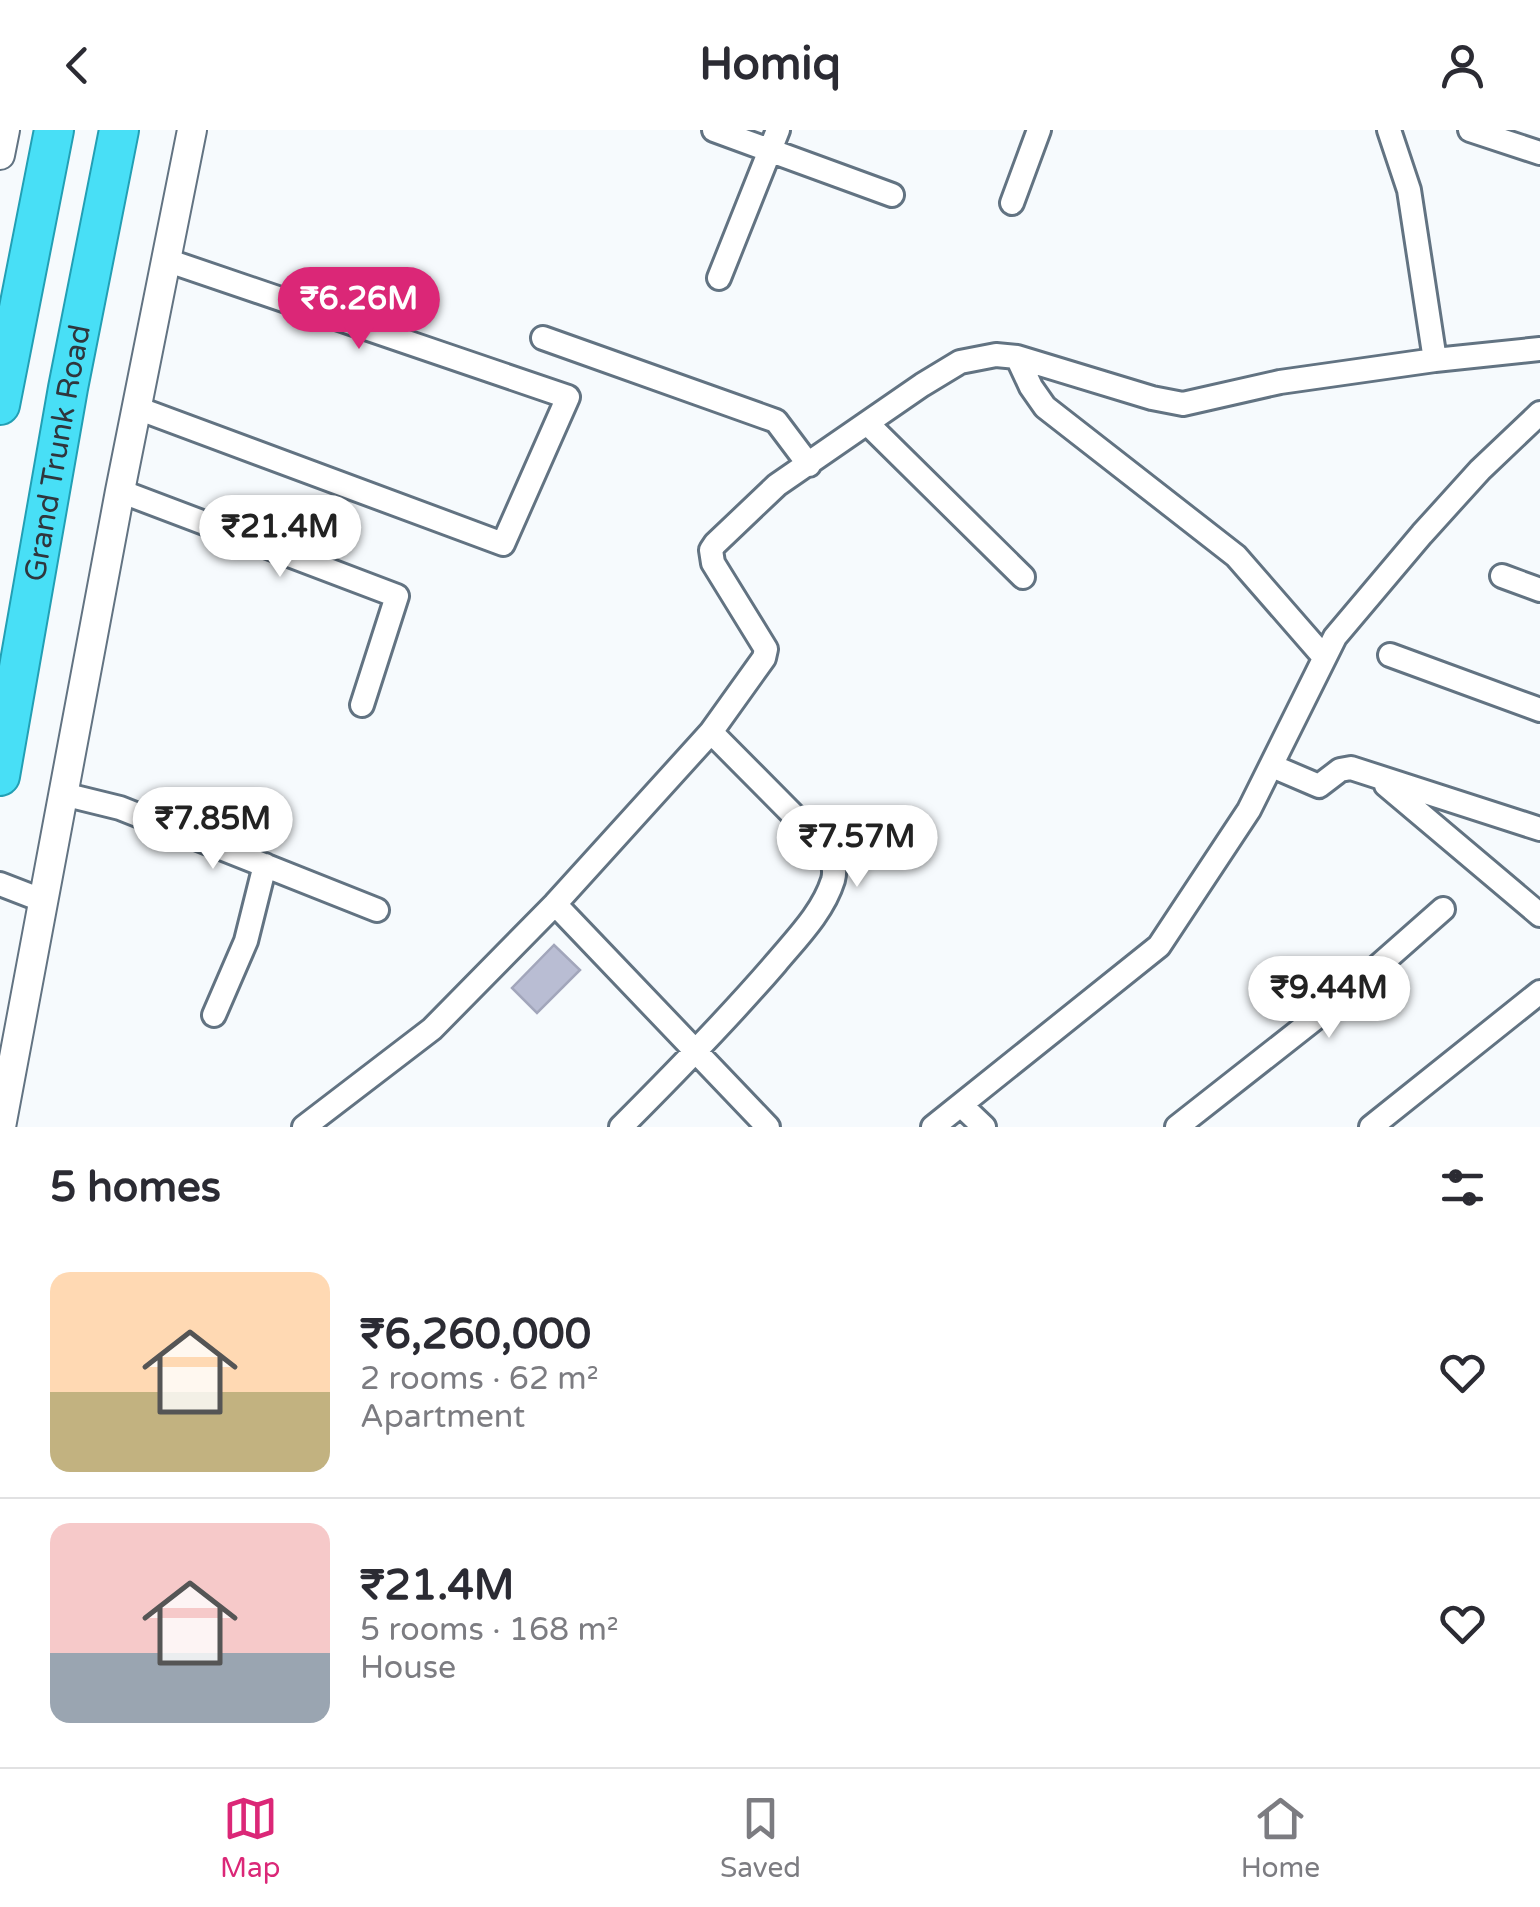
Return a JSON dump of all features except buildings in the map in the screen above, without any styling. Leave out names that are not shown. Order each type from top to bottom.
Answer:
[{"type":"highway","points":[[0,405],[54,130]]},
{"type":"highway","name":"Grand Trunk Road","points":[[0,776],[61,427],[119,130]]},
{"type":"street","points":[[0,155],[5,130]]},
{"type":"street","points":[[1,1127],[192,130]]},
{"type":"street","points":[[714,130],[774,141],[892,195]]},
{"type":"street","points":[[1012,203],[1039,130]]},
{"type":"street","points":[[1389,130],[1409,190],[1435,360]]},
{"type":"street","points":[[1470,130],[1540,153]]},
{"type":"street","points":[[720,278],[774,141]]},
{"type":"street","points":[[137,408],[504,544],[568,396],[166,260]]},
{"type":"street","points":[[543,338],[776,421],[809,465]]},
{"type":"street","points":[[304,1127],[432,1029],[555,904],[710,732],[764,658],[766,648],[713,562],[711,550],[718,540],[777,485],[960,362],[996,355],[1018,357],[1183,404],[1280,382],[1540,350]]},
{"type":"street","points":[[1018,357],[1045,408],[1236,556],[1324,657]]},
{"type":"street","points":[[933,1127],[1159,946],[1249,810],[1345,622],[1422,534],[1540,413]]},
{"type":"street","points":[[868,424],[1023,577]]},
{"type":"street","points":[[120,491],[398,596],[362,706]]},
{"type":"street","points":[[1502,576],[1540,590]]},
{"type":"street","points":[[1390,655],[1540,710]]},
{"type":"street","points":[[621,1127],[698,1050],[802,932],[824,901],[835,869],[828,850],[710,732]]},
{"type":"street","points":[[1272,766],[1315,786],[1346,767],[1540,829]]},
{"type":"street","points":[[1378,778],[1540,915]]},
{"type":"street","points":[[63,794],[120,808],[377,910]]},
{"type":"street","points":[[214,1015],[246,941],[265,864]]},
{"type":"street","points":[[0,884],[44,901]]},
{"type":"street","points":[[555,904],[768,1127]]},
{"type":"street","points":[[1177,1127],[1350,991],[1444,909]]},
{"type":"street","points":[[1371,1127],[1537,997]]},
{"type":"street","points":[[962,1106],[984,1127]]}]
